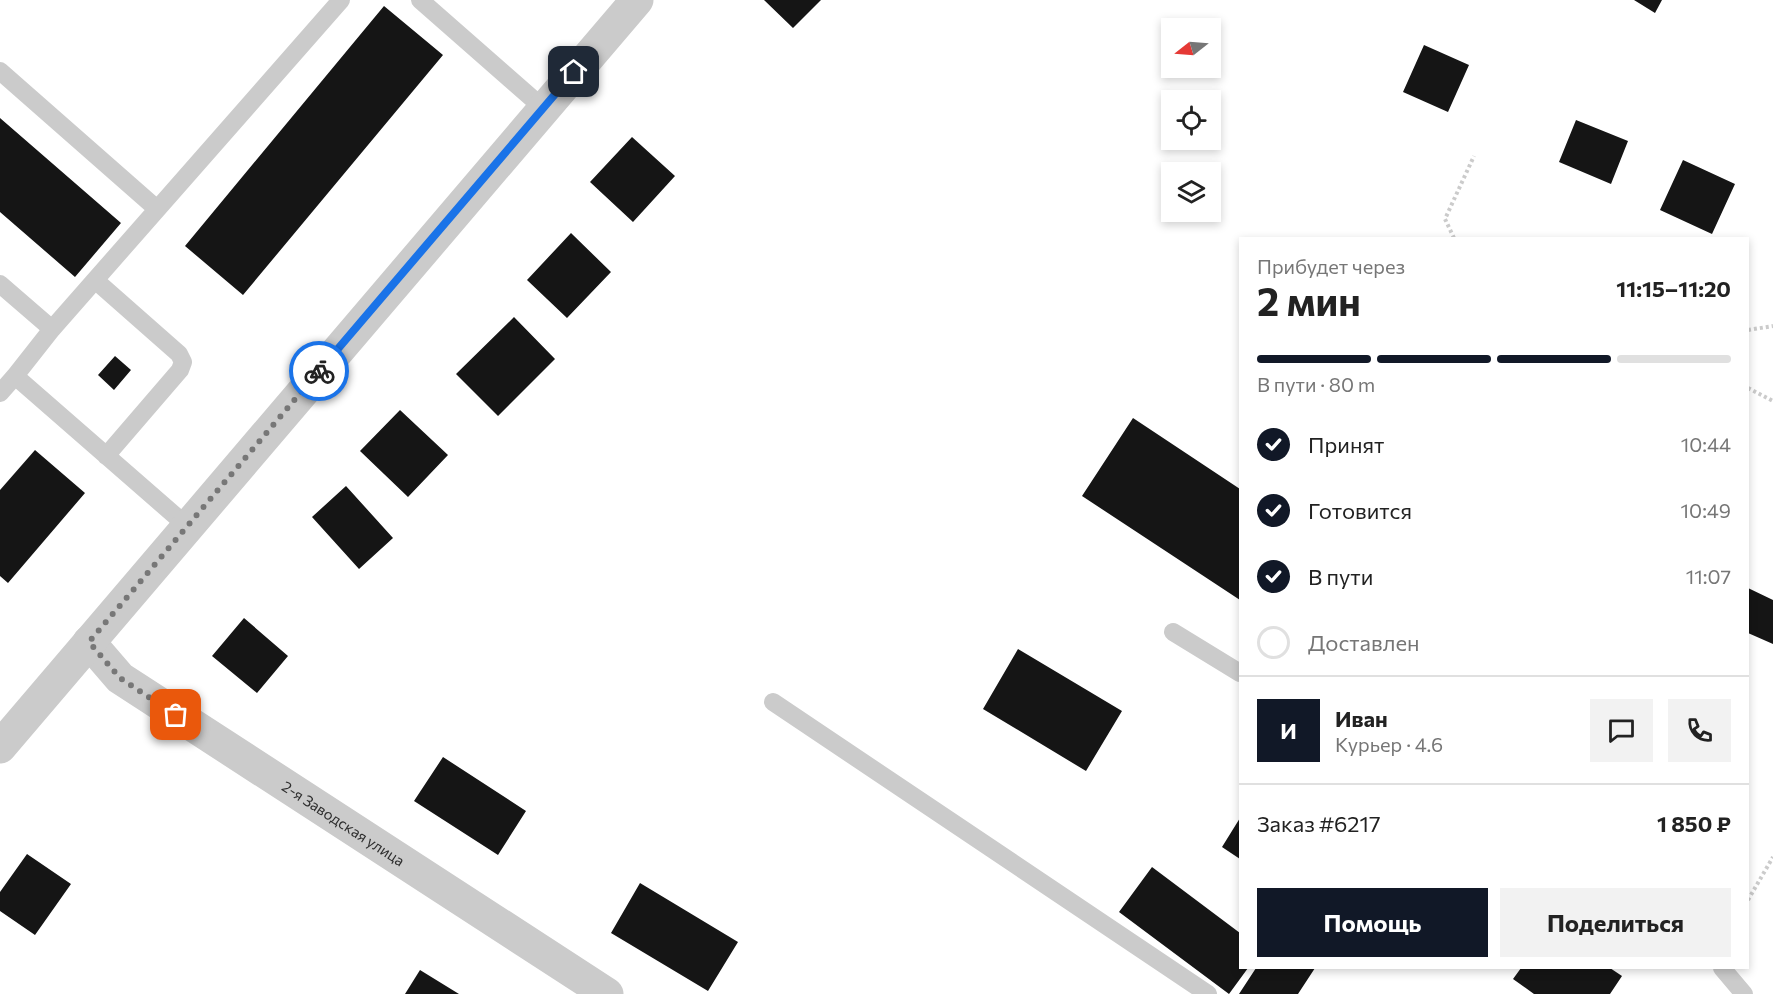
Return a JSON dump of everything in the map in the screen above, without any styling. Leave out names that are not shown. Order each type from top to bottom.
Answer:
[{"type":"street","points":[[0,747],[542,107],[637,0]]},
{"type":"street","name":"2-я Заводская улица","points":[[89,642],[120,678],[607,994]]},
{"type":"lane","points":[[0,393],[51,329],[340,0]]},
{"type":"lane","points":[[420,0],[542,107]]},
{"type":"lane","points":[[0,71],[157,209]]},
{"type":"lane","points":[[94,280],[179,354],[183,362],[180,370],[106,456]]},
{"type":"lane","points":[[0,284],[51,329]]},
{"type":"lane","points":[[15,376],[187,526]]},
{"type":"lane","points":[[1173,632],[1239,672]]},
{"type":"lane","points":[[773,702],[1208,994]]},
{"type":"lane","points":[[1723,969],[1744,994]]},
{"type":"path","points":[[1454,237],[1445,219],[1473,156]]},
{"type":"path","points":[[1749,330],[1773,326]]},
{"type":"path","points":[[1749,389],[1773,401]]},
{"type":"path","points":[[1749,898],[1773,857]]},
{"type":"building","points":[[764,0],[821,0],[793,28]]},
{"type":"building","points":[[1634,0],[1662,0],[1655,13]]},
{"type":"building","points":[[384,6],[443,55],[243,295],[185,246]]},
{"type":"building","points":[[1424,45],[1469,65],[1448,112],[1403,92]]},
{"type":"building","points":[[0,118],[121,223],[75,277],[0,212]]},
{"type":"building","points":[[1576,120],[1628,141],[1611,184],[1559,162]]},
{"type":"building","points":[[632,137],[675,176],[633,222],[590,182]]},
{"type":"building","points":[[1683,160],[1735,184],[1712,234],[1660,210]]},
{"type":"building","points":[[571,233],[611,272],[567,318],[527,280]]},
{"type":"building","points":[[514,317],[555,359],[498,416],[456,374]]},
{"type":"building","points":[[115,356],[131,370],[114,390],[98,375]]},
{"type":"building","points":[[400,410],[448,455],[408,497],[360,451]]},
{"type":"building","points":[[1133,418],[1239,488],[1239,599],[1082,496]]},
{"type":"building","points":[[35,450],[85,493],[8,583],[0,576],[0,490]]},
{"type":"building","points":[[346,486],[393,538],[359,569],[312,517]]},
{"type":"building","points":[[1749,588],[1773,600],[1773,644],[1749,633]]},
{"type":"building","points":[[244,618],[288,656],[257,693],[212,656]]},
{"type":"building","points":[[1018,649],[1122,711],[1086,771],[983,709]]},
{"type":"building","points":[[443,757],[526,811],[498,855],[414,801]]},
{"type":"building","points":[[1239,820],[1239,858],[1222,847]]},
{"type":"building","points":[[27,854],[71,884],[35,935],[0,911],[0,892]]},
{"type":"building","points":[[1152,867],[1239,932],[1239,969],[1247,969],[1229,994],[1119,912]]},
{"type":"building","points":[[640,883],[738,942],[708,991],[611,933]]},
{"type":"building","points":[[1255,969],[1314,969],[1298,994],[1239,994]]},
{"type":"building","points":[[1520,969],[1612,969],[1622,976],[1610,994],[1534,994],[1513,979]]},
{"type":"building","points":[[420,970],[459,994],[405,994]]},
{"type":"way so far","points":[[176,715],[120,678],[89,642],[319,371]]},
{"type":"route","points":[[319,371],[574,72]]}]
